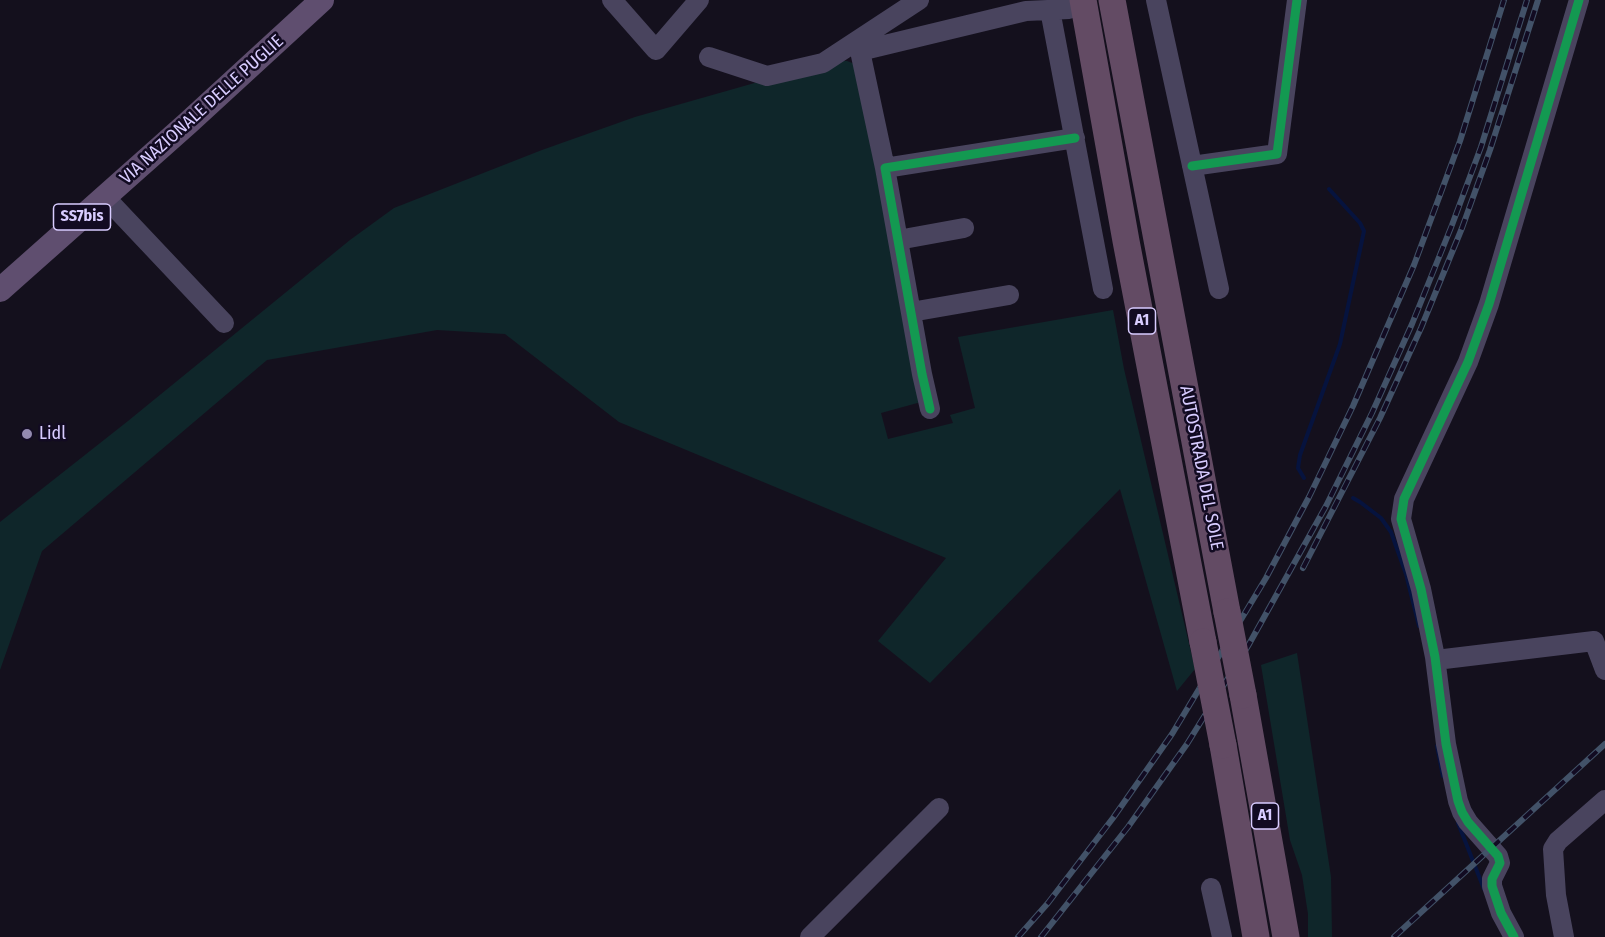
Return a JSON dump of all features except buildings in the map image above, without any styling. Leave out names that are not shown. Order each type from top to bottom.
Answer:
[{"type":"highway","name":"AUTOSTRADA DEL SOLE","points":[[1112,0],[1243,695],[1286,937]]},
{"type":"highway","name":"AUTOSTRADA DEL SOLE","points":[[1068,6],[1126,241],[1223,745],[1256,937]]},
{"type":"main road","name":"VIA NAZIONALE DELLE PUGLIE","points":[[0,290],[322,0]]},
{"type":"street","points":[[612,0],[656,50],[699,0]]},
{"type":"street","points":[[709,57],[767,76],[823,63],[919,0]]},
{"type":"street","points":[[1155,0],[1219,289]]},
{"type":"street","points":[[1192,166],[1277,154],[1297,0]]},
{"type":"street","points":[[1514,937],[1501,913],[1492,886],[1492,879],[1500,863],[1498,856],[1468,822],[1458,801],[1446,744],[1436,660],[1421,589],[1401,519],[1404,499],[1468,362],[1489,304],[1579,0]]},
{"type":"street","points":[[930,409],[885,168],[860,51],[1026,11],[1068,6],[1074,138],[1103,289]]},
{"type":"street","points":[[885,168],[1074,138]]},
{"type":"street","points":[[105,197],[225,323]]},
{"type":"street","points":[[898,240],[964,228]]},
{"type":"street","points":[[911,312],[1009,295]]},
{"type":"street","points":[[1436,660],[1594,641],[1605,670]]},
{"type":"street","points":[[1564,937],[1556,895],[1553,849],[1558,841],[1605,800]]},
{"type":"street","points":[[810,937],[939,808]]},
{"type":"street","points":[[1211,888],[1222,937]]},
{"type":"green space","points":[[832,61],[847,61],[855,64],[921,402],[881,413],[888,439],[953,423],[950,415],[975,408],[958,337],[1113,310],[1124,369],[1195,669],[1177,691],[1120,489],[930,683],[878,641],[946,558],[619,422],[505,334],[437,330],[267,360],[42,551],[0,670],[0,522],[350,240],[394,208],[542,150],[635,117]]},
{"type":"green space","points":[[1297,653],[1331,877],[1332,937],[1308,937],[1308,914],[1302,875],[1290,840],[1261,665]]},
{"type":"waterway","points":[[1304,478],[1298,468],[1300,455],[1340,344],[1364,231],[1360,223],[1329,189]]},
{"type":"waterway","points":[[1353,498],[1381,518],[1391,532],[1406,574],[1419,626]]},
{"type":"waterway","points":[[1437,746],[1443,776]]},
{"type":"waterway","points":[[1458,823],[1484,889]]},
{"type":"railway","points":[[1018,937],[1048,903],[1113,818],[1172,734],[1266,578],[1309,497],[1353,406],[1414,265],[1460,141],[1504,0]]},
{"type":"railway","points":[[1041,937],[1128,827],[1187,744],[1248,646],[1326,506],[1372,413],[1412,324],[1452,225],[1481,147],[1527,0]]},
{"type":"railway","points":[[1303,568],[1380,418],[1421,328],[1462,228],[1490,150],[1538,0]]},
{"type":"railway","points":[[1394,937],[1605,744]]},
{"type":"cycle path","points":[[1192,166],[1277,154],[1297,0]]},
{"type":"cycle path","points":[[1514,937],[1501,913],[1492,886],[1492,879],[1500,863],[1498,856],[1468,822],[1458,801],[1446,744],[1435,657],[1421,589],[1401,519],[1404,499],[1468,362],[1489,304],[1579,0]]},
{"type":"cycle path","points":[[930,409],[885,168],[1075,138]]},
{"type":"place","name":"Lidl","points":[[27,434]]}]
